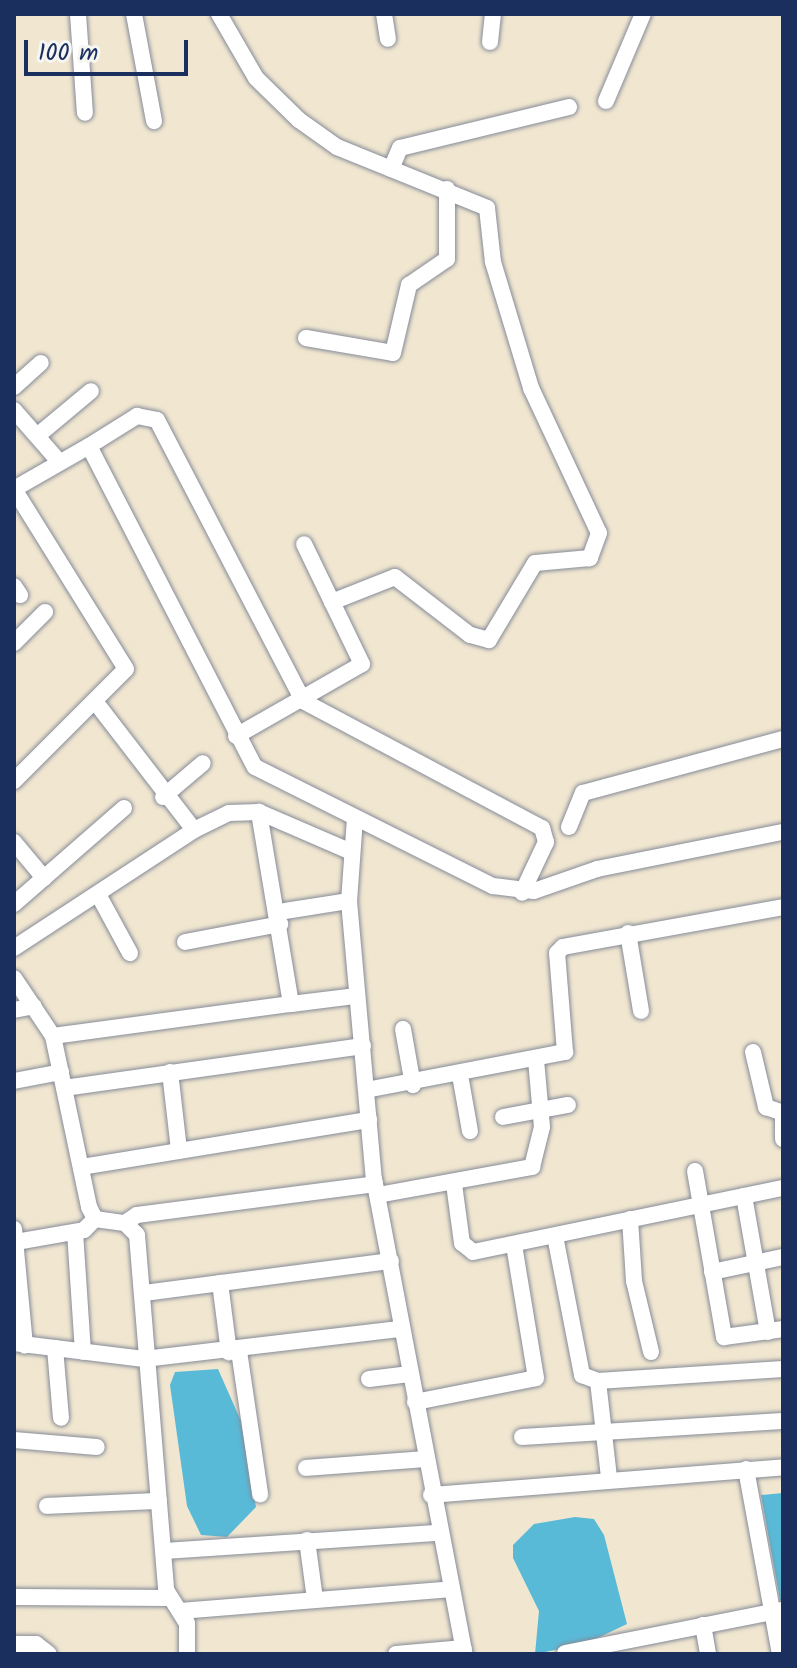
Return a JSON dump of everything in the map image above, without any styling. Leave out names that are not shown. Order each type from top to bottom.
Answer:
[{"type":"street","points":[[134,14],[154,121]]},
{"type":"street","points":[[219,14],[278,103],[337,147],[447,189],[487,208],[493,262],[531,388],[600,545],[590,558],[535,563],[489,640],[470,635],[395,577],[332,602]]},
{"type":"street","points":[[384,14],[388,39]]},
{"type":"street","points":[[490,42],[493,14]]},
{"type":"street","points":[[606,101],[643,14]]},
{"type":"street","points":[[79,21],[85,113]]},
{"type":"street","points":[[391,169],[400,148],[569,107]]},
{"type":"street","points":[[306,338],[393,353],[409,285],[447,259],[447,189]]},
{"type":"street","points":[[14,387],[41,363]]},
{"type":"street","points":[[37,436],[91,391]]},
{"type":"street","points":[[14,410],[56,458]]},
{"type":"street","points":[[14,781],[97,704],[126,669],[14,489],[56,458],[89,446],[137,416],[157,420],[303,701],[542,828],[546,842],[522,893]]},
{"type":"street","points":[[89,446],[236,736],[255,767],[355,818],[522,893],[597,869],[783,832]]},
{"type":"street","points":[[236,736],[303,701],[362,664],[304,544]]},
{"type":"street","points":[[14,643],[45,612]]},
{"type":"street","points":[[97,704],[163,797],[194,830]]},
{"type":"street","points":[[569,827],[583,793],[783,739]]},
{"type":"street","points":[[163,797],[203,763]]},
{"type":"street","points":[[14,904],[124,808]]},
{"type":"street","points":[[14,948],[99,896],[194,830],[229,813],[259,812],[349,851]]},
{"type":"street","points":[[259,812],[282,918],[291,1004]]},
{"type":"street","points":[[355,818],[349,851],[349,901],[355,996],[363,1046],[376,1189],[438,1533],[465,1651],[396,1654]]},
{"type":"street","points":[[14,842],[44,878]]},
{"type":"street","points":[[99,896],[130,953]]},
{"type":"street","points":[[185,942],[349,901]]},
{"type":"street","points":[[366,1090],[413,1085],[536,1060],[570,1045],[557,953],[628,933],[783,907]]},
{"type":"street","points":[[628,933],[641,1011]]},
{"type":"street","points":[[14,978],[53,1036],[95,1219]]},
{"type":"street","points":[[53,1036],[355,996]]},
{"type":"street","points":[[14,1010],[34,1006]]},
{"type":"street","points":[[403,1029],[413,1085]]},
{"type":"street","points":[[14,1081],[170,1072],[363,1046]]},
{"type":"street","points":[[753,1052],[766,1107],[783,1113],[783,1139]]},
{"type":"street","points":[[125,1223],[137,1215],[376,1189],[454,1184],[532,1167],[539,1157],[540,1110],[536,1060]]},
{"type":"street","points":[[170,1072],[179,1150]]},
{"type":"street","points":[[460,1075],[470,1131]]},
{"type":"street","points":[[503,1117],[568,1105]]},
{"type":"street","points":[[81,1167],[369,1120]]},
{"type":"street","points":[[695,1171],[724,1337],[776,1330],[756,1263],[744,1196]]},
{"type":"street","points":[[454,1184],[466,1251],[514,1245],[783,1188]]},
{"type":"street","points":[[187,1654],[165,1551],[159,1501],[144,1359],[144,1293],[137,1235],[125,1223],[95,1219],[75,1232],[15,1236],[20,1344],[144,1359],[234,1352],[401,1329]]},
{"type":"street","points":[[630,1219],[634,1281],[651,1352]]},
{"type":"street","points":[[75,1232],[83,1352]]},
{"type":"street","points":[[555,1236],[582,1375],[598,1381],[783,1369]]},
{"type":"street","points":[[415,1402],[536,1378],[514,1245]]},
{"type":"street","points":[[712,1272],[783,1257]]},
{"type":"street","points":[[144,1293],[391,1261]]},
{"type":"street","points":[[220,1283],[260,1494]]},
{"type":"street","points":[[55,1348],[61,1418]]},
{"type":"street","points":[[369,1379],[410,1374]]},
{"type":"street","points":[[598,1381],[609,1478]]},
{"type":"street","points":[[522,1437],[783,1421]]},
{"type":"street","points":[[14,1440],[97,1447]]},
{"type":"street","points":[[306,1468],[425,1459]]},
{"type":"street","points":[[431,1495],[609,1478],[783,1467]]},
{"type":"street","points":[[746,1469],[777,1611],[780,1654]]},
{"type":"street","points":[[47,1506],[159,1501]]},
{"type":"street","points":[[165,1551],[438,1533]]},
{"type":"street","points":[[307,1540],[315,1599]]},
{"type":"street","points":[[14,1597],[175,1604],[315,1599],[452,1589]]},
{"type":"street","points":[[565,1653],[777,1611]]},
{"type":"street","points":[[703,1625],[708,1654]]},
{"type":"street","points":[[14,1644],[36,1644],[50,1654]]},
{"type":"water","points":[[218,1369],[241,1421],[256,1507],[227,1537],[201,1535],[187,1506],[170,1385],[175,1372]]},
{"type":"water","points":[[783,1493],[783,1600],[780,1600],[761,1495]]},
{"type":"water","points":[[575,1517],[594,1519],[604,1535],[627,1624],[585,1644],[535,1654],[539,1611],[513,1558],[513,1545],[534,1524]]}]
